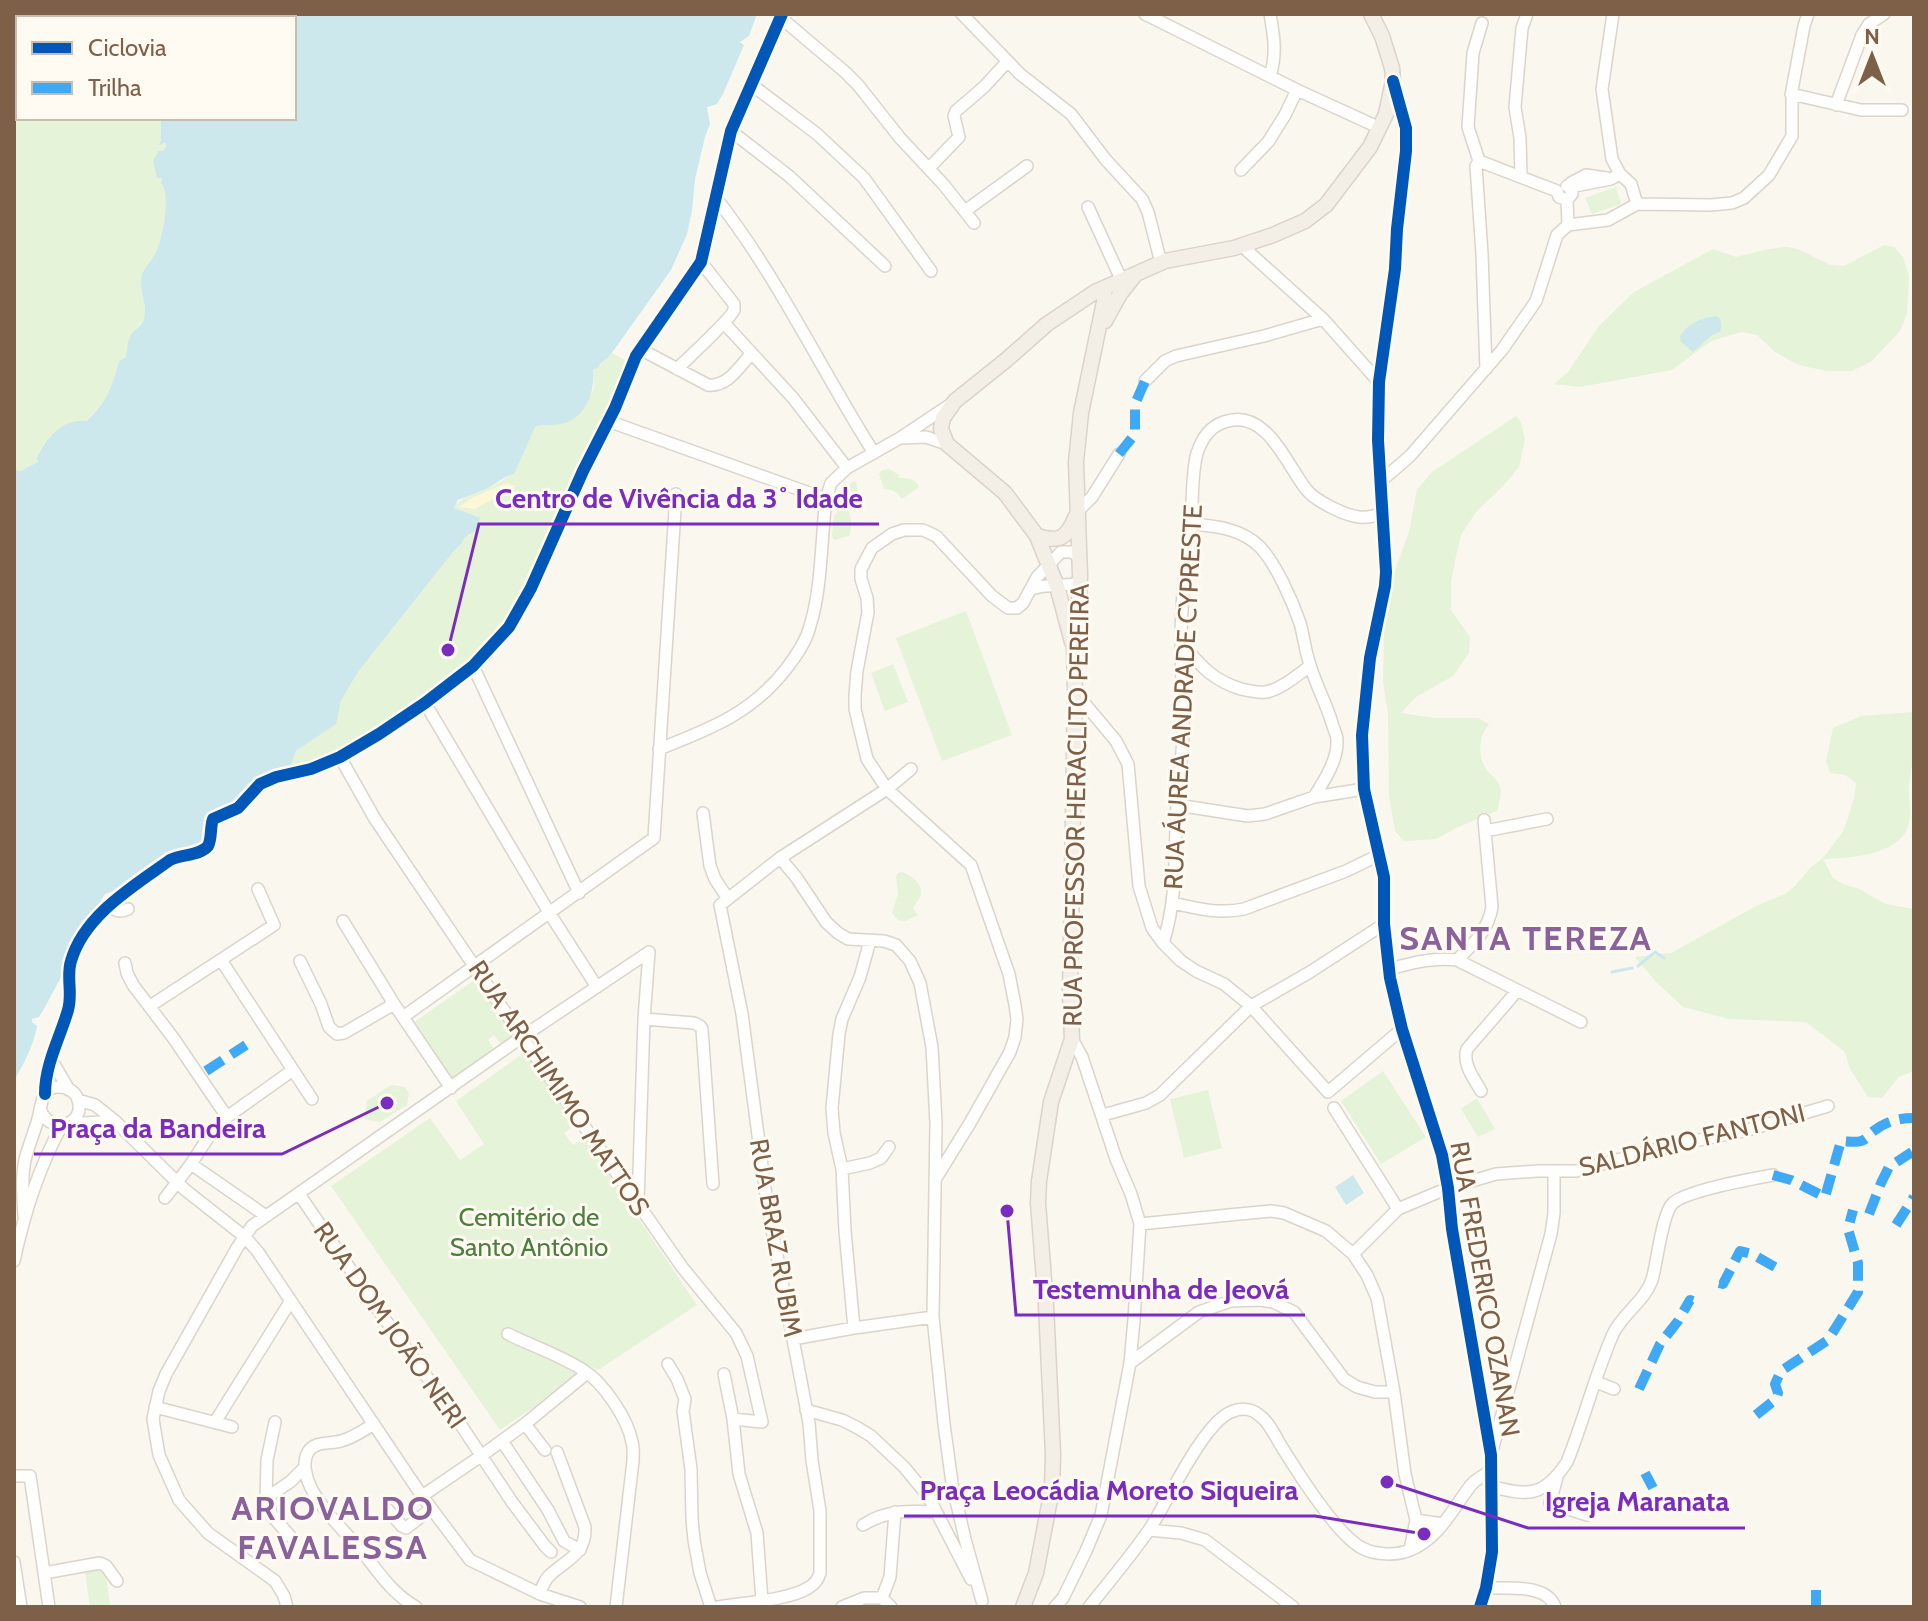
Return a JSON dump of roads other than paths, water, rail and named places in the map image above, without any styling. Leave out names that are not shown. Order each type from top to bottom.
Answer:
[{"type":"main road","points":[[1074,648],[1057,586],[1037,536],[1005,493],[947,444],[941,423],[955,401],[1079,301],[1161,263],[1242,246],[1273,235],[1305,221],[1326,205],[1370,147],[1386,114],[1393,81],[1389,56],[1371,14]]},
{"type":"main road","points":[[1099,332],[1120,294],[1136,274]]},
{"type":"main road","points":[[1099,332],[1105,297],[1102,289]]},
{"type":"main road","name":"RUA PROFESSOR HERACLITO PEREIRA","points":[[1072,1039],[1074,648],[1079,583],[1076,462],[1081,413],[1099,332]]},
{"type":"main road","points":[[1037,536],[1049,540],[1066,535],[1078,511]]},
{"type":"main road","points":[[1023,1607],[1036,1573],[1053,1471],[1039,1181],[1051,1102],[1072,1039]]},
{"type":"street","points":[[962,14],[1007,62],[1071,114],[1106,160],[1142,199],[1161,263]]},
{"type":"street","points":[[1145,14],[1191,39],[1380,128]]},
{"type":"street","points":[[1270,14],[1275,61],[1270,76]]},
{"type":"street","points":[[1521,176],[1515,107],[1522,28],[1527,14]]},
{"type":"street","points":[[1613,14],[1602,89],[1616,177]]},
{"type":"street","points":[[1381,481],[1410,456],[1502,350],[1536,301],[1557,235],[1568,225],[1608,220],[1637,204],[1732,203],[1744,198],[1769,175],[1792,136],[1791,94],[1808,14]]},
{"type":"street","points":[[1836,105],[1862,35],[1869,24],[1884,14]]},
{"type":"street","points":[[24,1216],[25,1161],[41,1111],[46,1074],[71,999],[69,967],[72,956],[89,927],[109,906],[170,860],[196,853],[208,846],[213,819],[238,808],[260,784],[340,757],[379,734],[473,666],[498,640],[519,611],[640,349],[701,262],[731,131],[781,16],[845,72],[974,223]]},
{"type":"street","points":[[1482,23],[1473,53],[1468,127],[1479,161],[1501,171],[1567,189],[1616,177],[1631,184],[1637,204]]},
{"type":"street","points":[[929,168],[959,137],[954,116],[956,111],[1007,62]]},
{"type":"street","name":"RUA FREDERICO OZANAN","points":[[1393,81],[1406,128],[1406,151],[1395,269],[1379,382],[1378,440],[1385,586],[1370,658],[1362,735],[1364,789],[1384,877],[1384,924],[1389,969],[1402,1029],[1442,1155],[1491,1455],[1492,1552],[1480,1607]]},
{"type":"street","points":[[752,85],[817,134],[864,178],[931,271]]},
{"type":"street","points":[[1241,170],[1268,142],[1297,90]]},
{"type":"street","points":[[1791,94],[1861,110],[1902,110]]},
{"type":"street","points":[[731,131],[789,176],[885,266]]},
{"type":"street","points":[[1479,161],[1476,166],[1486,369]]},
{"type":"street","points":[[965,211],[1027,166]]},
{"type":"street","points":[[1567,189],[1568,225]]},
{"type":"street","points":[[716,198],[744,234],[874,453]]},
{"type":"street","points":[[1088,207],[1121,279]]},
{"type":"street","points":[[1242,246],[1323,319],[1379,382]]},
{"type":"street","points":[[677,369],[733,313],[734,304],[701,262]]},
{"type":"street","points":[[1145,381],[1165,361],[1176,356],[1323,319]]},
{"type":"street","points":[[724,323],[793,398],[847,468]]},
{"type":"street","points":[[640,349],[708,385],[721,385],[751,354]]},
{"type":"street","points":[[659,749],[718,725],[748,707],[775,684],[806,639],[814,613],[826,499],[831,483],[847,468],[900,438],[955,401]]},
{"type":"street","points":[[608,421],[826,499]]},
{"type":"street","name":"RUA ÁUREA ANDRADE CYPRESTE","points":[[1163,943],[1173,903],[1183,739],[1181,643],[1184,582],[1195,465],[1203,439],[1213,428],[1225,422],[1245,421],[1265,431],[1316,498],[1357,517],[1383,513]]},
{"type":"street","points":[[900,438],[926,437],[947,444]]},
{"type":"street","points":[[1078,511],[1092,497],[1119,454]]},
{"type":"street","points":[[403,1017],[654,838],[676,494]]},
{"type":"street","points":[[1191,524],[1234,530],[1244,535],[1259,546],[1287,592],[1337,740],[1326,778],[1314,797]]},
{"type":"street","points":[[936,1178],[1010,1052],[1017,1019],[1009,974],[975,871],[966,859],[887,789],[867,759],[855,709],[855,681],[868,612],[861,569],[872,548],[892,534],[904,530],[923,530],[936,536],[981,586],[1008,608],[1017,608],[1037,577],[1061,552],[1066,550],[1079,557]]},
{"type":"street","points":[[1032,589],[1042,585],[1079,583]]},
{"type":"street","points":[[1181,643],[1222,683],[1251,692],[1268,692],[1310,666]]},
{"type":"street","points":[[473,666],[579,893]]},
{"type":"street","points":[[1075,692],[1116,741],[1128,764],[1139,886],[1152,928],[1163,943],[1181,961],[1224,984],[1251,1006],[1328,1092],[1402,1029]]},
{"type":"street","points":[[425,703],[597,987]]},
{"type":"street","name":"RUA ARCHIMIMO MATTOS","points":[[340,757],[375,819],[522,1037],[682,1267],[736,1333],[747,1356],[762,1422],[733,1419]]},
{"type":"street","points":[[724,902],[780,858],[887,789],[911,769]]},
{"type":"street","points":[[1177,805],[1248,816],[1265,814],[1314,797],[1364,789]]},
{"type":"street","name":"RUA BRAZ RUBIM","points":[[703,813],[710,866],[724,902],[767,1203],[806,1410],[820,1511],[820,1573],[817,1581],[800,1592],[762,1601]]},
{"type":"street","points":[[1457,960],[1482,935],[1490,919],[1492,907],[1484,825],[1547,819]]},
{"type":"street","points":[[1173,903],[1213,911],[1244,909],[1346,871],[1379,855]]},
{"type":"street","points":[[780,858],[826,922],[838,933],[848,939],[884,941],[896,945],[910,961],[920,983],[932,1047],[936,1123],[933,1317],[944,1424],[952,1483],[984,1604]]},
{"type":"street","points":[[150,1006],[274,925],[258,889]]},
{"type":"street","points":[[109,906],[116,911],[128,909]]},
{"type":"street","points":[[343,921],[451,1088]]},
{"type":"street","points":[[1103,1115],[1146,1103],[1160,1095],[1251,1006],[1384,924]]},
{"type":"street","points":[[854,1328],[842,1169],[832,1108],[837,1042],[842,1019],[860,977],[870,941]]},
{"type":"street","points":[[287,1607],[275,1581],[208,1533],[179,1500],[159,1455],[153,1419],[166,1374],[252,1226],[649,952],[638,1203]]},
{"type":"street","points":[[1389,969],[1427,959],[1457,960],[1581,1022]]},
{"type":"street","points":[[221,960],[312,1099]]},
{"type":"street","points":[[300,961],[329,1027],[337,1034],[394,1004]]},
{"type":"street","points":[[125,963],[133,985],[227,1117]]},
{"type":"street","points":[[1481,1091],[1467,1065],[1467,1049],[1517,991]]},
{"type":"street","points":[[644,1019],[700,1026],[713,1184]]},
{"type":"street","name":"RUA PROFESSOR HERACLITO PEREIRA","points":[[1055,1607],[1075,1575],[1101,1515],[1130,1363],[1140,1224],[1082,1057],[1072,1039]]},
{"type":"street","points":[[51,1059],[78,1100],[95,1105],[115,1121],[176,1182],[245,1237],[258,1252],[422,1496],[470,1560],[540,1594],[580,1607]]},
{"type":"street","points":[[165,1198],[211,1133],[227,1117],[293,1070]]},
{"type":"street","points":[[45,1094],[57,1087],[69,1090]]},
{"type":"street","points":[[14,1261],[24,1216],[49,1150],[65,1124],[78,1113],[78,1100]]},
{"type":"street","name":"SALDÁRIO FANTONI","points":[[1398,1209],[1448,1188],[1496,1174],[1576,1171],[1665,1147],[1748,1130],[1828,1106]]},
{"type":"street","points":[[1334,1108],[1398,1209],[1353,1254]]},
{"type":"street","points":[[41,1111],[49,1122],[115,1121]]},
{"type":"street","points":[[842,1169],[881,1158],[889,1147]]},
{"type":"street","points":[[191,1164],[266,1216]]},
{"type":"street","points":[[1491,1455],[1551,1234],[1554,1172]]},
{"type":"street","points":[[1587,1515],[1550,1503],[1557,1477],[1567,1462],[1614,1332],[1647,1292],[1667,1210],[1679,1199],[1723,1184],[1773,1175]]},
{"type":"street","name":"RUA DOM JOÃO NERI","points":[[299,1194],[512,1502],[551,1552]]},
{"type":"street","points":[[1140,1224],[1271,1211],[1284,1213],[1326,1231],[1353,1254],[1377,1298],[1405,1474],[1416,1520],[1410,1550]]},
{"type":"street","points":[[1130,1363],[1199,1312],[1231,1301],[1260,1300],[1273,1302],[1294,1312],[1344,1379],[1375,1392],[1394,1392]]},
{"type":"street","points":[[215,1422],[290,1302]]},
{"type":"street","points":[[793,1339],[933,1317]]},
{"type":"street","points":[[508,1334],[595,1379],[620,1411],[629,1432],[633,1450],[616,1607]]},
{"type":"street","points":[[668,1364],[685,1399],[683,1411],[691,1469],[693,1530],[700,1573],[711,1607]]},
{"type":"street","points":[[422,1496],[525,1424],[587,1373]]},
{"type":"street","points":[[718,1607],[762,1601],[757,1533],[739,1474],[724,1374]]},
{"type":"street","points":[[1596,1382],[1614,1389]]},
{"type":"street","points":[[155,1407],[232,1427]]},
{"type":"street","points":[[1089,1607],[1149,1530],[1218,1420],[1228,1413],[1249,1409],[1258,1413],[1347,1537],[1372,1552],[1397,1554],[1424,1543],[1472,1484],[1491,1471]]},
{"type":"street","points":[[806,1410],[842,1420],[871,1436],[904,1467],[928,1496],[984,1604]]},
{"type":"street","points":[[275,1422],[267,1460],[266,1498],[272,1516],[290,1536]]},
{"type":"street","points":[[374,1424],[342,1441],[311,1448],[305,1467],[311,1487],[343,1530],[393,1590],[416,1607]]},
{"type":"street","points":[[525,1424],[551,1451],[585,1527],[580,1550],[546,1578],[540,1594]]},
{"type":"street","points":[[502,1441],[548,1510],[564,1541],[580,1550]]},
{"type":"street","points":[[266,1498],[290,1482],[305,1467]]},
{"type":"street","points":[[14,1476],[30,1476],[49,1607]]},
{"type":"street","points":[[1491,1486],[1526,1493],[1541,1489],[1557,1477]]},
{"type":"street","points":[[387,1509],[406,1528],[431,1509]]},
{"type":"street","points":[[863,1525],[895,1512],[935,1512]]},
{"type":"street","points":[[882,1598],[890,1577],[895,1512]]},
{"type":"street","points":[[1416,1520],[1442,1524]]},
{"type":"street","points":[[1149,1530],[1181,1533],[1205,1540],[1293,1607]]},
{"type":"street","points":[[14,1562],[21,1607]]},
{"type":"street","points":[[44,1573],[100,1563],[117,1581]]},
{"type":"street","points":[[1486,1588],[1545,1593],[1553,1600],[1555,1607]]},
{"type":"street","points":[[842,1607],[864,1598],[882,1598],[891,1607]]},
{"type":"water","points":[[757,14],[749,36],[740,42],[744,45],[723,94],[717,104],[707,107],[710,124],[695,179],[687,234],[671,270],[609,357],[593,370],[591,393],[581,413],[568,422],[535,427],[514,474],[458,500],[454,508],[480,518],[475,531],[464,538],[358,672],[341,701],[336,724],[296,751],[290,768],[272,775],[241,801],[224,810],[204,845],[130,885],[105,894],[71,949],[69,962],[44,1009],[39,1017],[32,1019],[37,1026],[35,1034],[14,1081],[14,469],[20,471],[38,462],[36,459],[55,431],[69,423],[86,421],[99,408],[108,394],[119,361],[126,357],[131,335],[143,321],[142,275],[158,247],[165,217],[162,178],[157,178],[153,161],[158,151],[163,151],[166,146],[165,143],[159,145],[161,120],[296,120],[296,16],[170,16]]},
{"type":"water","points":[[1716,316],[1721,322],[1720,332],[1693,352],[1681,342],[1680,336],[1691,324]]},
{"type":"water","points":[[1353,1175],[1364,1193],[1346,1205],[1335,1187]]},
{"type":"waterway","points":[[1638,966],[1655,952],[1664,958]]},
{"type":"waterway","points":[[1612,972],[1632,968]]},
{"type":"place","name":"Centro de Vivência da 3˚ Idade","points":[[448,650]]},
{"type":"place","name":"Praça da Bandeira","points":[[387,1103]]},
{"type":"place","name":"Testemunha de Jeová","points":[[1007,1211]]},
{"type":"place","name":"Igreja Maranata","points":[[1387,1482]]},
{"type":"place","name":"Praça Leocádia Moreto Siqueira","points":[[1424,1534]]},
{"type":"district","name":"SANTA TEREZA","points":[[1526,938]]},
{"type":"district","name":"ARIOVALDO FAVALESSA","points":[[333,1528]]},
{"type":"park label","name":"Cemitério de Santo Antônio","points":[[529,1232]]}]
